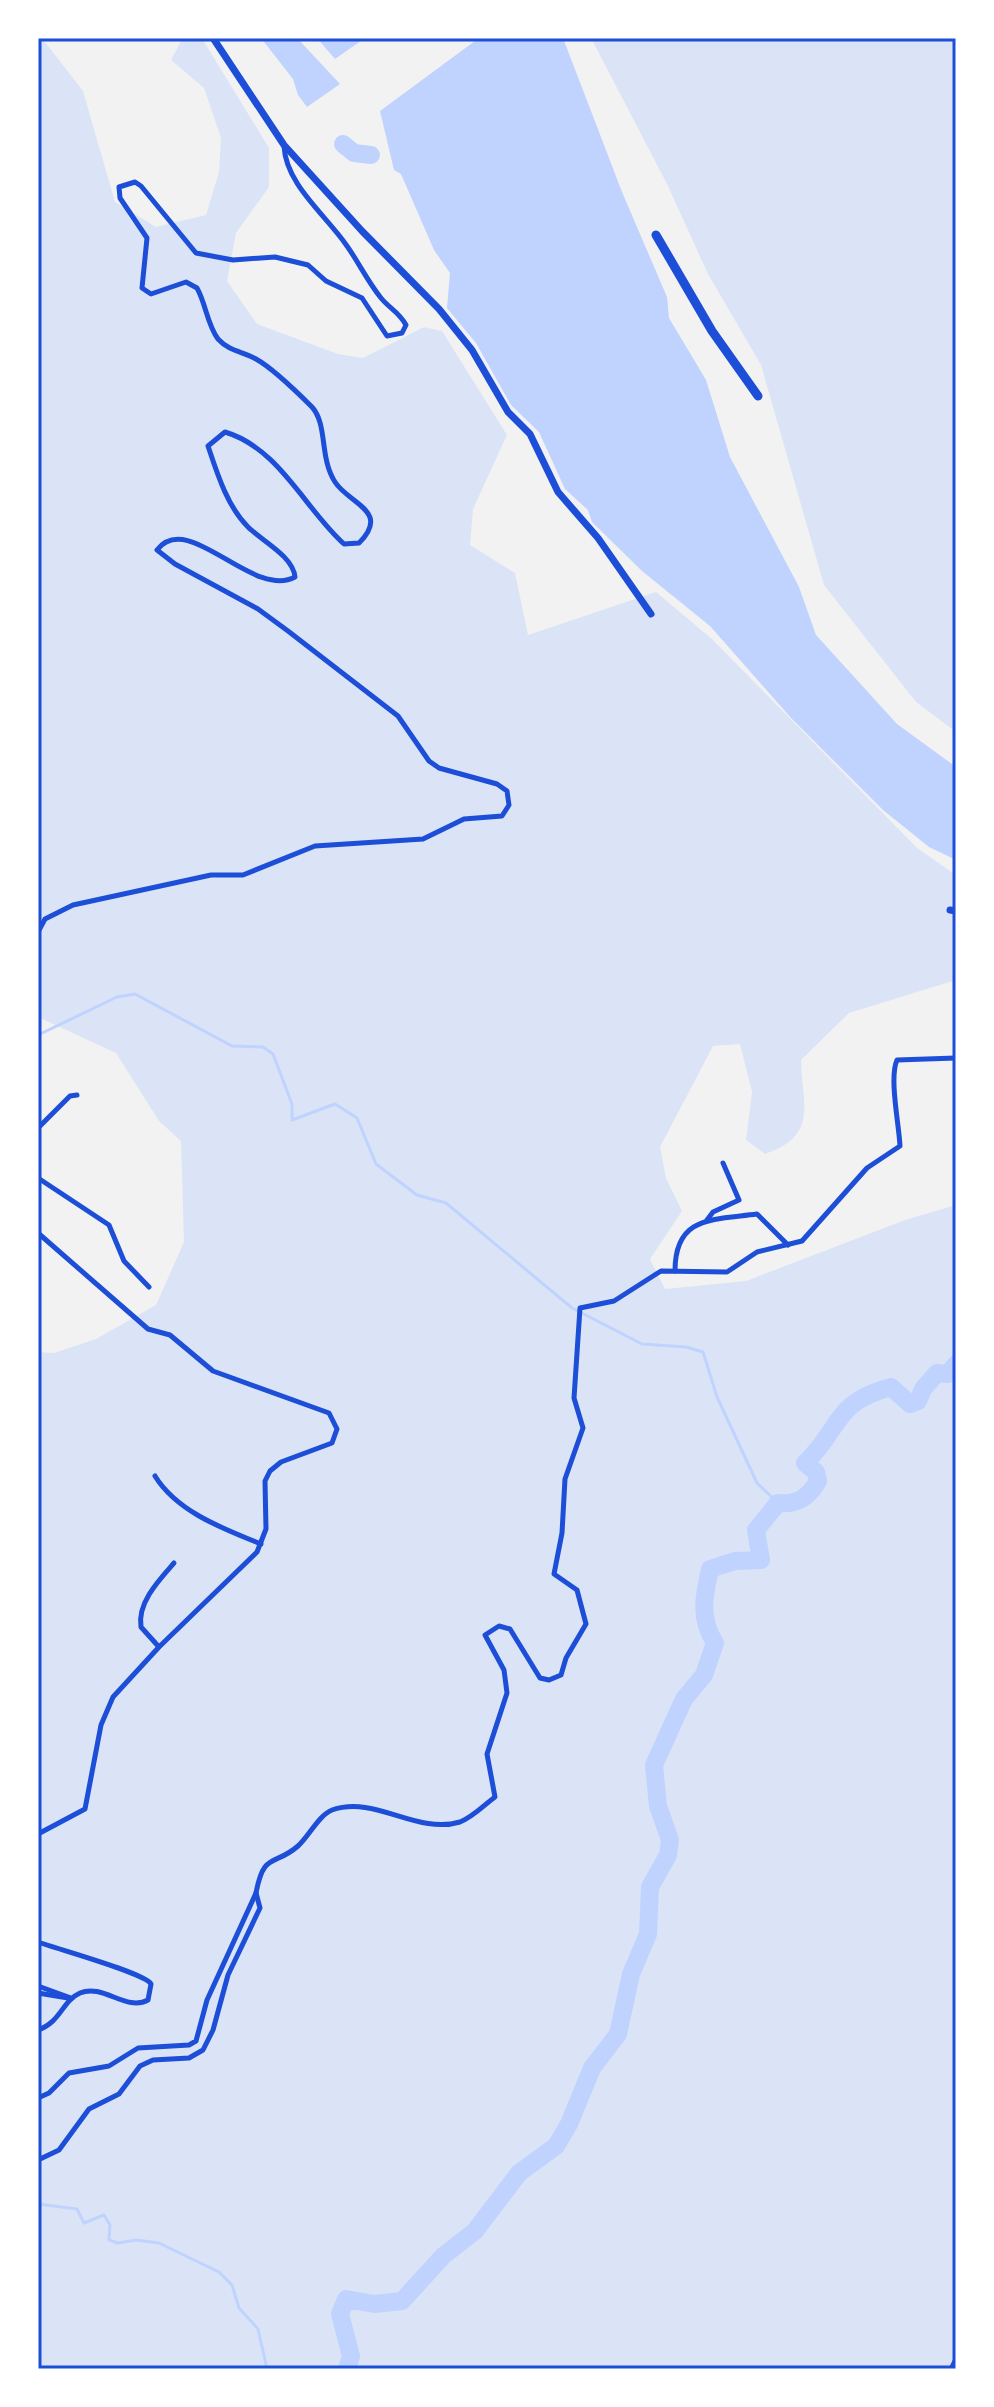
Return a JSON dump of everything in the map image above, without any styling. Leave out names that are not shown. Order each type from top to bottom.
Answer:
[{"type":"highway","points":[[656,235],[712,331],[758,396]]},
{"type":"street","points":[[213,38],[284,145],[439,309],[472,350],[508,412],[530,434],[558,492],[598,538],[651,614]]},
{"type":"street","points":[[38,932],[45,919],[73,905],[211,875],[243,875],[315,846],[423,839],[464,819],[502,816],[509,805],[507,791],[497,784],[450,773],[429,761],[398,716],[268,616],[175,564],[157,550],[164,541],[175,539],[200,545],[266,580],[284,581],[295,577],[292,567],[246,525],[229,501],[208,446],[225,432],[245,440],[283,474],[344,544],[359,543],[368,534],[371,523],[367,510],[337,486],[324,464],[321,426],[314,409],[255,358],[232,351],[217,337],[197,288],[186,282],[151,294],[142,288],[147,238],[120,198],[119,187],[135,182],[196,253],[233,260],[275,257],[308,265],[326,281],[362,298],[387,336],[402,333],[406,325],[398,310],[383,301],[345,243],[303,190],[290,171],[284,145]]},
{"type":"street","points":[[38,2098],[49,2093],[69,2073],[109,2066],[138,2048],[189,2045],[196,2041],[207,2000],[256,1893],[259,1875],[269,1860],[296,1848],[333,1810],[364,1806],[407,1820],[446,1824],[471,1817],[495,1797],[487,1754],[507,1693],[504,1670],[485,1635],[499,1626],[510,1629],[540,1678],[549,1680],[561,1675],[566,1658],[586,1624],[577,1590],[554,1574],[553,1567],[562,1533],[565,1479],[583,1428],[574,1398],[579,1311],[583,1305],[614,1301],[661,1271],[727,1272],[757,1252],[789,1246],[812,1234],[867,1168],[900,1146],[898,1100],[892,1082],[897,1060],[956,1058]]},
{"type":"street","points":[[38,1128],[70,1096],[77,1095]]},
{"type":"street","points":[[675,1271],[679,1242],[686,1232],[713,1212],[739,1200],[723,1163]]},
{"type":"street","points":[[38,1178],[109,1225],[124,1261],[149,1287]]},
{"type":"street","points":[[706,1220],[757,1214],[789,1246]]},
{"type":"street","points":[[38,1233],[148,1329],[170,1335],[213,1371],[333,1417],[337,1429],[332,1443],[281,1462],[270,1471],[265,1481],[266,1529],[261,1544],[246,1564],[119,1690],[105,1712],[85,1809],[38,1834]]},
{"type":"street","points":[[155,1476],[163,1489],[210,1523],[261,1544]]},
{"type":"street","points":[[159,1647],[141,1627],[141,1615],[145,1602],[174,1563]]},
{"type":"street","points":[[38,2160],[59,2150],[89,2109],[123,2091],[140,2066],[157,2059],[189,2058],[203,2050],[213,2030],[228,1975],[260,1908],[256,1893]]},
{"type":"street","points":[[38,1942],[141,1975],[151,1984],[150,1997],[142,2003],[89,1991],[71,1998],[38,1993]]},
{"type":"street","points":[[38,1986],[71,1998]]},
{"type":"street","points":[[38,2030],[55,2021],[71,1998]]},
{"type":"street","points":[[951,2369],[956,2359]]},
{"type":"shaded area","points":[[38,38],[42,38],[83,91],[115,202],[156,227],[206,215],[219,172],[221,138],[204,88],[171,60],[181,41],[203,40],[269,148],[269,187],[236,233],[227,281],[257,324],[338,354],[363,358],[424,327],[442,331],[507,435],[473,509],[470,545],[515,573],[528,635],[656,592],[712,639],[917,848],[956,875],[956,980],[849,1013],[801,1060],[804,1117],[794,1138],[782,1147],[765,1154],[746,1140],[752,1092],[740,1044],[713,1046],[660,1147],[666,1178],[682,1211],[650,1259],[665,1289],[746,1281],[905,1220],[956,1205],[956,2369],[38,2369],[38,1352],[54,1353],[96,1339],[156,1305],[184,1242],[181,1141],[159,1121],[116,1053],[38,1017]]},
{"type":"shaded area","points":[[591,38],[956,38],[956,732],[916,702],[824,585],[761,365],[708,274],[667,184]]},
{"type":"water","points":[[261,38],[297,38],[340,84],[307,107],[298,95],[293,79]]},
{"type":"water","points":[[317,38],[365,38],[335,59]]},
{"type":"water","points":[[479,38],[563,38],[622,192],[667,297],[669,318],[706,380],[730,457],[799,587],[816,635],[897,724],[956,767],[956,860],[929,847],[883,810],[792,719],[710,626],[642,571],[592,522],[588,510],[565,489],[539,432],[511,405],[476,343],[447,308],[450,273],[434,250],[401,174],[394,170],[380,111]]},
{"type":"waterway","points":[[343,144],[354,153],[371,155]]},
{"type":"waterway","points":[[38,1035],[117,997],[135,994],[232,1046],[263,1047],[273,1054],[292,1104],[292,1120],[335,1104],[357,1118],[376,1164],[417,1195],[446,1203],[572,1308],[642,1344],[686,1347],[703,1352],[717,1397],[757,1483],[778,1503]]},
{"type":"waterway","points":[[347,2369],[351,2356],[340,2314],[346,2299],[374,2304],[402,2301],[443,2256],[475,2231],[519,2173],[556,2146],[569,2124],[592,2068],[618,2034],[631,1974],[648,1934],[650,1887],[668,1855],[670,1840],[658,1806],[654,1765],[684,1699],[704,1675],[715,1643],[705,1616],[710,1569],[735,1561],[761,1560],[756,1530],[778,1503],[797,1501],[814,1487],[818,1481],[816,1472],[805,1463],[848,1409],[872,1393],[891,1387],[910,1404],[918,1401],[923,1389],[937,1373],[948,1374],[956,1364]]},
{"type":"waterway","points":[[38,2204],[77,2209],[84,2223],[104,2215],[110,2225],[109,2240],[118,2243],[136,2240],[159,2243],[219,2272],[232,2285],[239,2308],[258,2329],[267,2369]]}]
